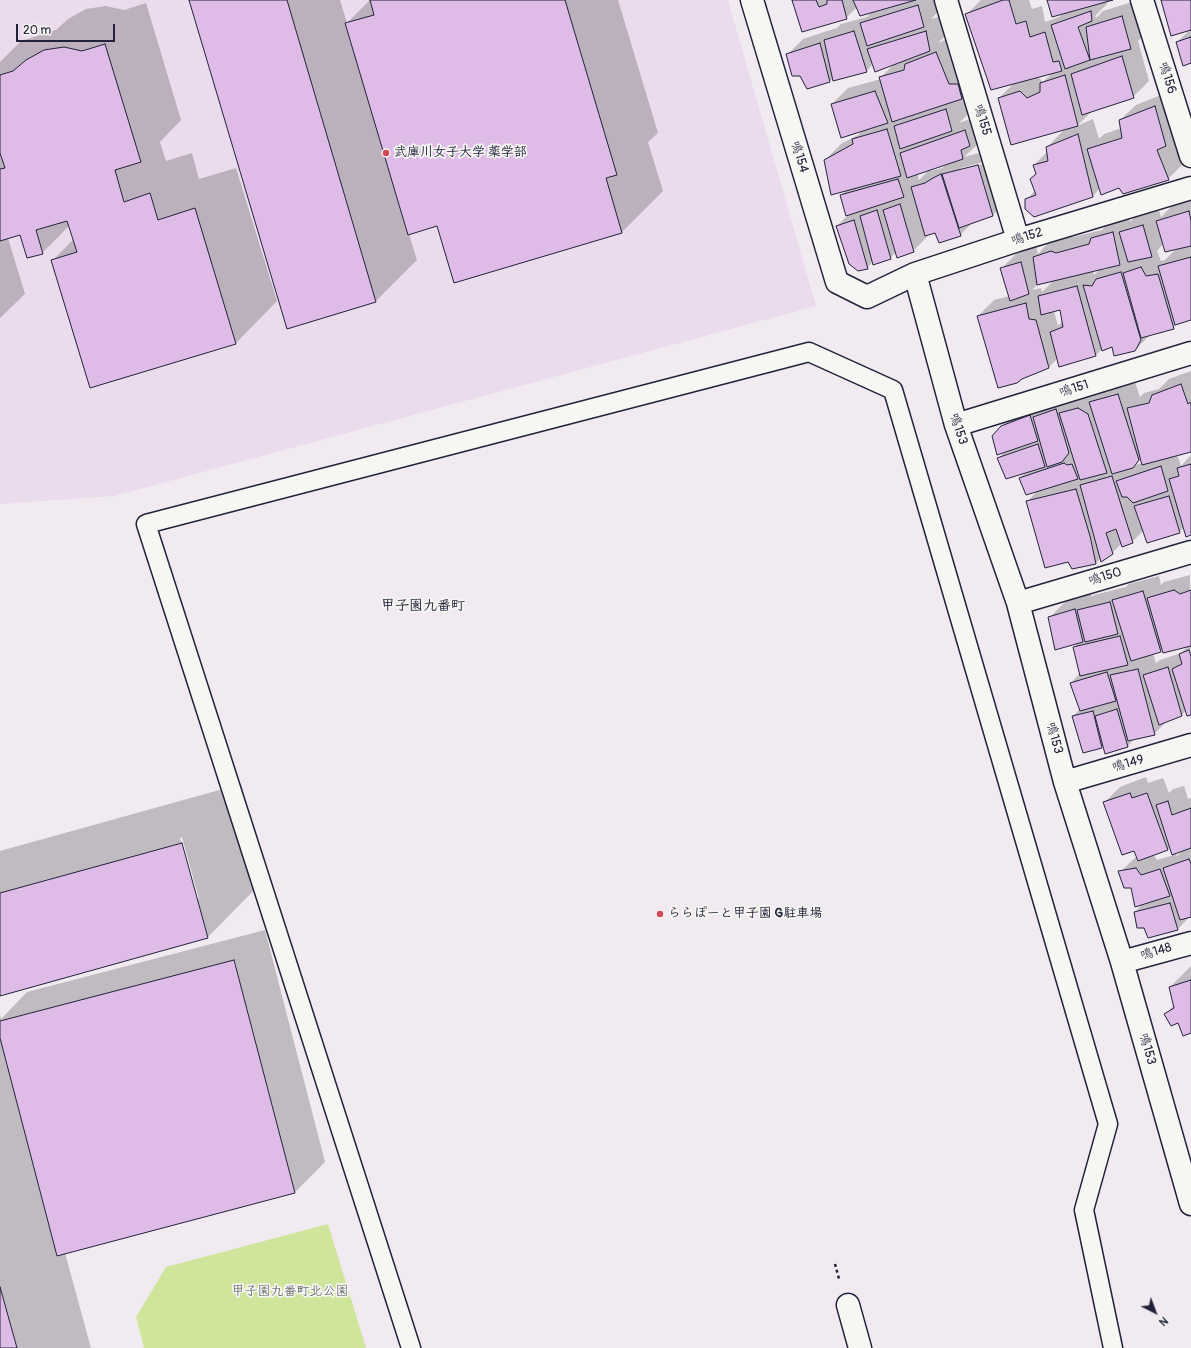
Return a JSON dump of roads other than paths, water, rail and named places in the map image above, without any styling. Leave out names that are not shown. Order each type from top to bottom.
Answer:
[{"type":"street","name":"鳴154","points":[[752,0],[836,282],[867,296]]},
{"type":"street","name":"鳴155","points":[[946,0],[1018,240]]},
{"type":"street","name":"鳴156","points":[[1142,0],[1191,156]]},
{"type":"street","name":"鳴152","points":[[867,296],[915,274],[1018,240],[1191,188]]},
{"type":"street","name":"鳴153","points":[[915,274],[956,425],[1018,603],[1065,782],[1122,962],[1187,1178],[1191,1204]]},
{"type":"street","name":"鳴151","points":[[956,425],[1191,354]]},
{"type":"street","name":"鳴150","points":[[1018,603],[1191,552]]},
{"type":"street","name":"鳴149","points":[[1065,782],[1191,745]]},
{"type":"street","name":"鳴148","points":[[1122,962],[1191,943]]},
{"type":"street","points":[[848,1305],[860,1348]]},
{"type":"lane","points":[[411,1348],[146,524],[809,352],[894,390],[1108,1124],[1084,1210],[1114,1348]]},
{"type":"place","name":"武庫川女子大学 薬学部","points":[[386,153]]},
{"type":"place","name":"ららぽーと甲子園 G駐車場","points":[[660,914]]},
{"type":"district","name":"甲子園九番町","points":[[423,606]]},
{"type":"park label","name":"甲子園九番町北公園","points":[[290,1292]]}]
